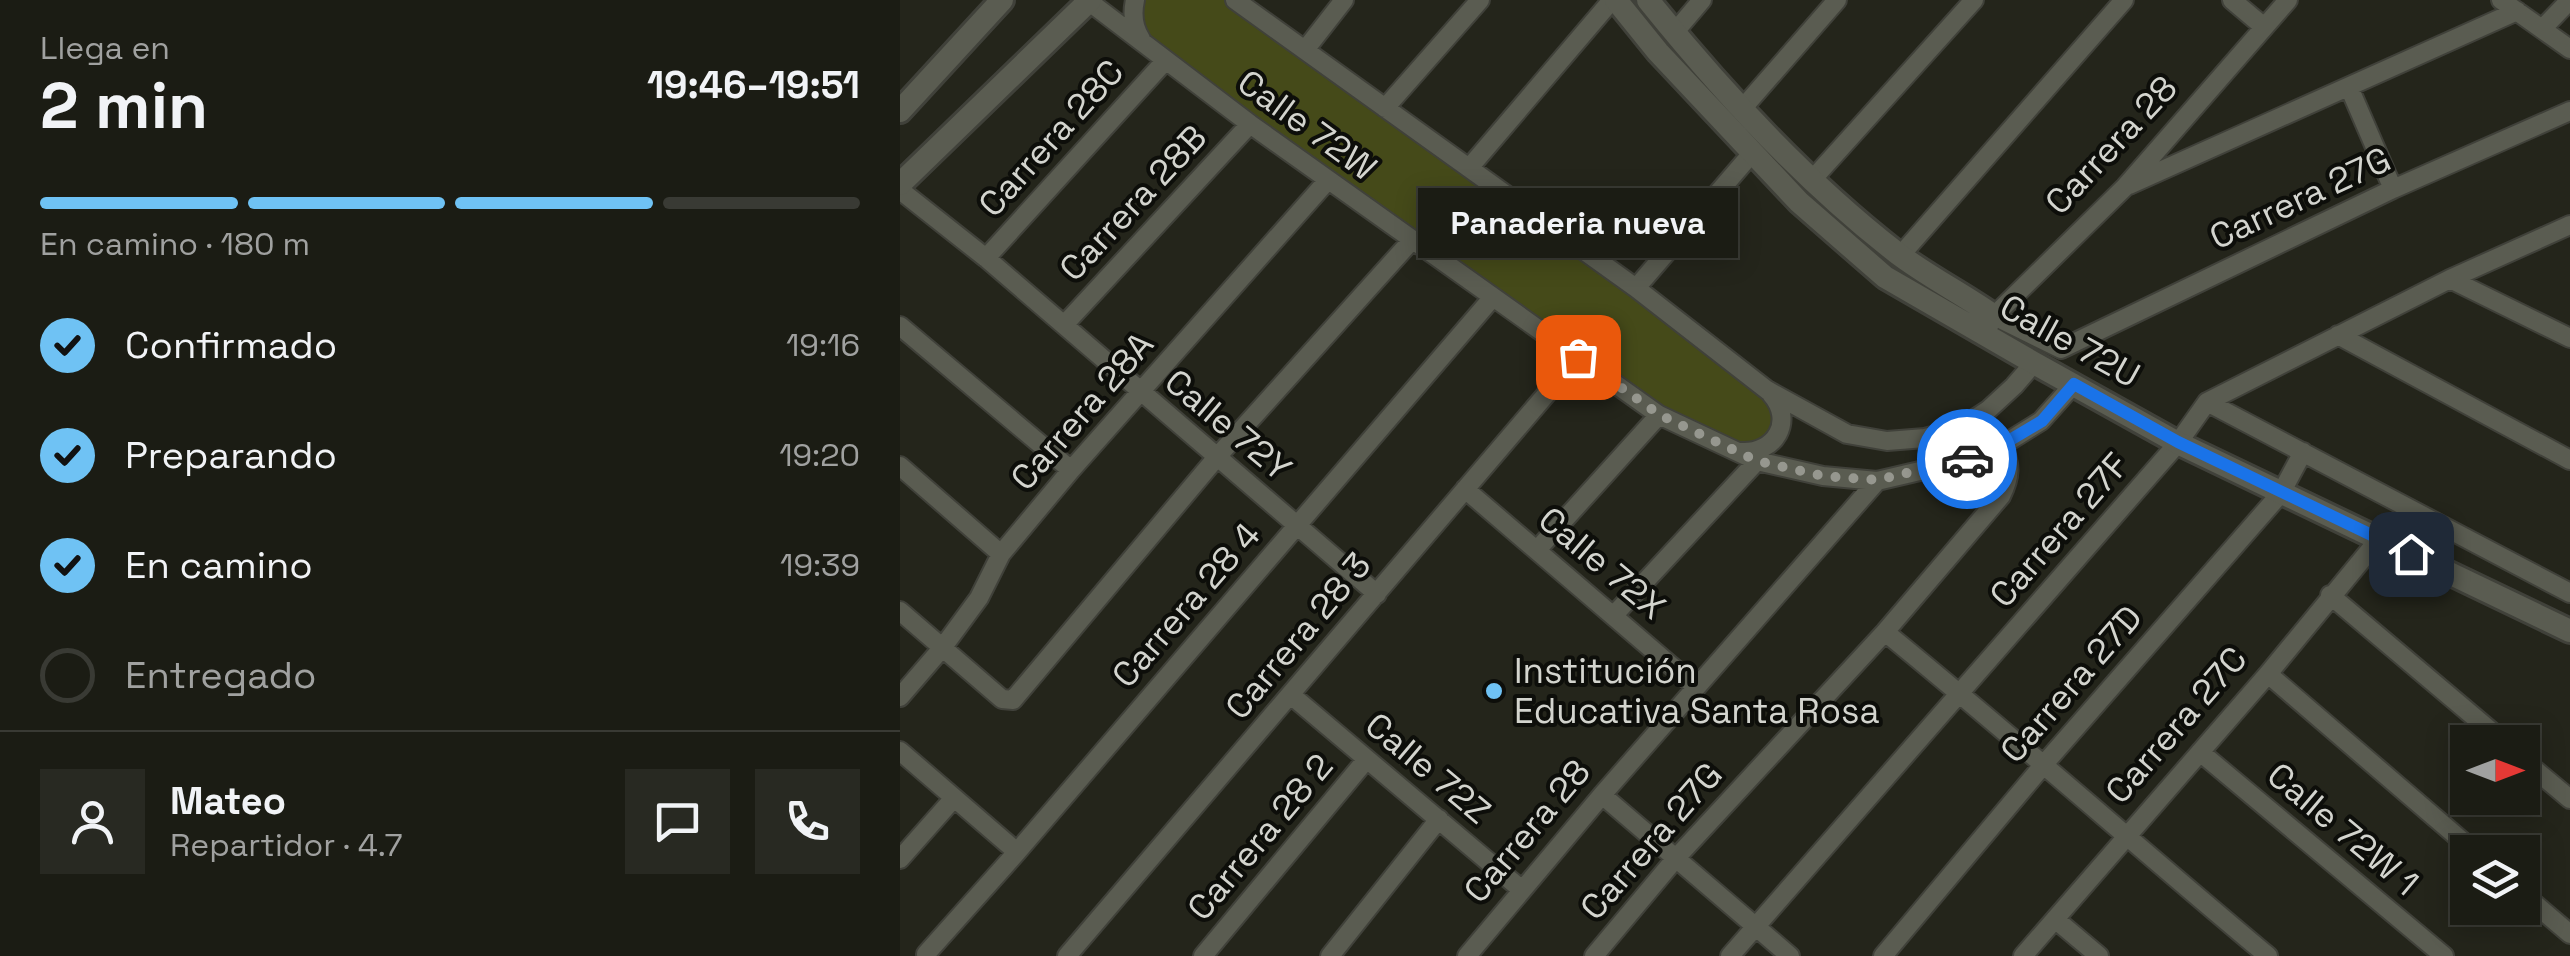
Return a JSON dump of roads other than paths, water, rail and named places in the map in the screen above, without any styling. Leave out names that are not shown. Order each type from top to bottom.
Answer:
[{"type":"street","points":[[900,111],[1002,0]]},
{"type":"street","points":[[900,186],[1089,0]]},
{"type":"street","name":"Calle 72W","points":[[1089,0],[1250,124],[1660,415],[1757,461],[1823,476],[1877,480],[1954,463],[2000,446],[2042,421],[2074,384]]},
{"type":"street","points":[[1135,0],[1132,13],[1136,32],[1148,47]]},
{"type":"street","name":"Calle 72W","points":[[1234,0],[1636,288],[1767,390],[1848,434],[1888,441],[1925,438],[1959,429],[1988,410],[2034,363]]},
{"type":"street","points":[[1305,50],[1344,0]]},
{"type":"street","points":[[1386,108],[1480,0]]},
{"type":"street","points":[[1468,168],[1614,0]]},
{"type":"street","name":"Calle 72U","points":[[1614,0],[1821,224],[1884,277],[1987,324]]},
{"type":"street","name":"Calle 72U","points":[[1648,0],[1742,109],[1811,181],[2034,363],[2178,442],[2570,631]]},
{"type":"street","points":[[1674,32],[1702,0]]},
{"type":"street","points":[[1742,109],[1837,0]]},
{"type":"street","points":[[1811,181],[1974,0]]},
{"type":"street","points":[[1900,256],[2124,0]]},
{"type":"street","points":[[2232,0],[2264,28]]},
{"type":"street","name":"Carrera 28","points":[[1987,324],[2125,187],[2288,0]]},
{"type":"street","points":[[2501,0],[2570,50]]},
{"type":"street","points":[[2542,28],[2570,0]]},
{"type":"street","points":[[2125,187],[2517,12]]},
{"type":"street","name":"Carrera 28C","points":[[986,258],[1165,61]]},
{"type":"street","points":[[2348,87],[2393,189]]},
{"type":"street","name":"Carrera 27G","points":[[1987,324],[2062,350],[2393,189],[2570,112]]},
{"type":"street","name":"Carrera 28B","points":[[1064,326],[1250,124]]},
{"type":"street","points":[[1636,288],[1752,152]]},
{"type":"street","name":"Carrera 28A","points":[[900,697],[944,648],[979,598],[1001,554],[1328,180]]},
{"type":"street","name":"Calle 72Y","points":[[900,186],[1377,594]]},
{"type":"street","name":"Carrera 27F","points":[[1730,956],[2178,442],[2207,402],[2450,278],[2570,225]]},
{"type":"street","points":[[900,610],[1002,699],[1013,700],[1218,457],[1412,240]]},
{"type":"street","points":[[2450,278],[2570,338]]},
{"type":"street","name":"Carrera 28 4","points":[[926,954],[1494,297]]},
{"type":"street","points":[[900,326],[1071,470]]},
{"type":"street","points":[[2338,335],[2570,460]]},
{"type":"street","name":"Carrera 28 3","points":[[1067,956],[1578,357]]},
{"type":"street","points":[[1731,449],[1745,454],[1760,451],[1780,430],[1782,415],[1767,390]]},
{"type":"street","points":[[2207,402],[2570,593]]},
{"type":"street","points":[[1537,550],[1660,415]]},
{"type":"street","name":"Carrera 27G","points":[[1594,956],[1676,858],[1885,632],[2001,496],[2010,468],[2000,446]]},
{"type":"street","name":"Carrera 27D","points":[[1883,956],[2280,493],[2304,452]]},
{"type":"street","points":[[1614,615],[1757,461]]},
{"type":"street","points":[[900,466],[1001,554]]},
{"type":"street","name":"Carrera 28","points":[[1468,956],[1602,794],[1877,480]]},
{"type":"street","name":"Calle 72X","points":[[1466,490],[1696,687]]},
{"type":"street","name":"Carrera 27C","points":[[2024,956],[2379,539]]},
{"type":"street","points":[[2330,596],[2484,725]]},
{"type":"street","points":[[1885,632],[2045,763],[2268,956]]},
{"type":"street","points":[[2268,674],[2455,835]]},
{"type":"street","name":"Calle 72Z","points":[[1292,695],[1522,890]]},
{"type":"street","points":[[900,750],[1017,852]]},
{"type":"street","name":"Calle 72W 1","points":[[2200,752],[2444,956]]},
{"type":"street","name":"Carrera 28 2","points":[[1204,956],[1366,760]]},
{"type":"street","points":[[2540,773],[2570,799]]},
{"type":"street","points":[[1602,794],[1790,956]]},
{"type":"street","points":[[900,860],[954,798]]},
{"type":"street","points":[[1330,956],[1439,820]]},
{"type":"street","points":[[2540,908],[2570,934]]},
{"type":"street","points":[[2055,919],[2099,956]]},
{"type":"place","name":"Panaderia nueva","points":[[1578,357]]},
{"type":"place","name":"Institución Educativa Santa Rosa","points":[[1494,691]]}]
